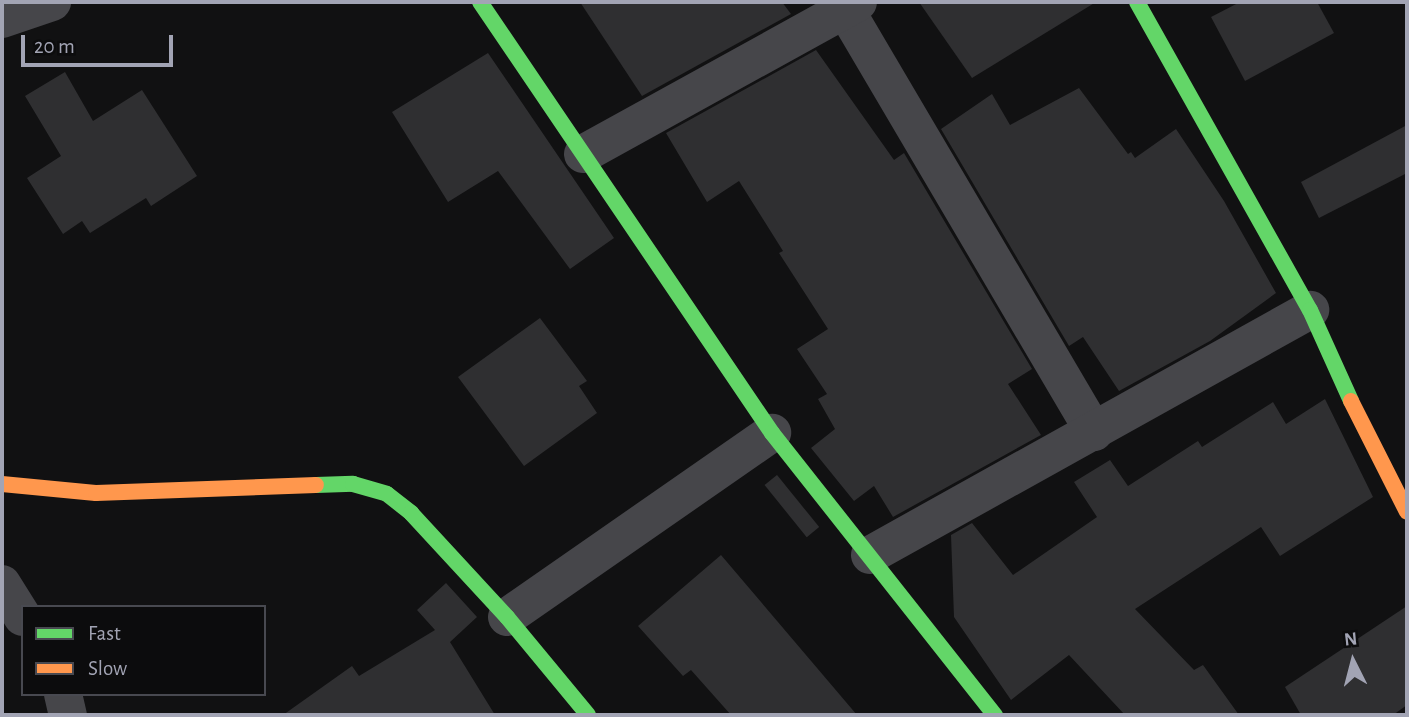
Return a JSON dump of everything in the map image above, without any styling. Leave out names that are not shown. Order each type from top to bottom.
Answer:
[{"type":"street","points":[[2,19],[52,2]]},
{"type":"street","points":[[480,2],[772,433],[995,715]]},
{"type":"street","points":[[1137,2],[1310,310],[1386,477],[1407,512]]},
{"type":"street","points":[[583,154],[851,5],[1094,432]]},
{"type":"street","points":[[870,555],[1310,310]]},
{"type":"street","points":[[507,617],[772,433]]},
{"type":"street","points":[[2,484],[96,494],[353,484],[387,494],[411,513],[507,617],[588,715]]},
{"type":"street","points":[[2,584],[21,614]]},
{"type":"street","points":[[63,696],[68,715]]},
{"type":"building","points":[[580,2],[782,2],[791,14],[642,96]]},
{"type":"building","points":[[919,2],[1096,2],[972,78]]},
{"type":"building","points":[[1240,2],[1317,2],[1334,33],[1245,81],[1211,17]]},
{"type":"building","points":[[816,50],[894,160],[904,153],[1032,369],[1008,384],[1041,435],[893,517],[874,486],[854,501],[811,448],[835,429],[818,399],[827,394],[797,349],[828,329],[779,253],[783,251],[739,181],[707,202],[666,133]]},
{"type":"building","points":[[488,53],[614,238],[570,269],[498,171],[448,202],[392,112]]},
{"type":"building","points":[[65,72],[93,121],[142,90],[197,176],[151,206],[146,198],[90,233],[82,221],[63,234],[27,178],[61,156],[25,96]]},
{"type":"building","points":[[1079,88],[1128,154],[1131,152],[1135,158],[1176,129],[1224,201],[1276,293],[1210,341],[1119,391],[1083,337],[1069,346],[941,129],[992,94],[1010,125]]},
{"type":"building","points":[[1407,125],[1407,173],[1319,218],[1301,182]]},
{"type":"building","points":[[540,318],[587,381],[579,386],[597,413],[524,466],[458,377]]},
{"type":"building","points":[[1325,399],[1373,497],[1280,556],[1261,527],[1135,609],[1194,670],[1203,665],[1239,715],[1125,715],[1069,655],[1011,700],[954,617],[951,535],[972,523],[1013,575],[1097,517],[1074,482],[1110,460],[1128,486],[1198,441],[1202,447],[1273,402],[1286,424]]},
{"type":"building","points":[[777,475],[819,527],[807,537],[765,485]]},
{"type":"building","points":[[721,555],[857,715],[731,715],[691,670],[683,676],[638,626]]},
{"type":"building","points":[[446,583],[477,617],[450,642],[495,715],[283,715],[352,666],[359,676],[435,630],[417,610]]},
{"type":"building","points":[[1407,606],[1407,705],[1393,715],[1301,715],[1285,687]]},
{"type":"traffic: fast","points":[[480,2],[772,433],[995,715]]},
{"type":"traffic: fast","points":[[1137,2],[1310,310],[1351,401]]},
{"type":"traffic: fast","points":[[316,485],[353,484],[387,494],[411,513],[507,617],[588,715]]},
{"type":"traffic: slow","points":[[1351,401],[1407,512]]},
{"type":"traffic: slow","points":[[2,484],[96,493],[316,485]]}]
